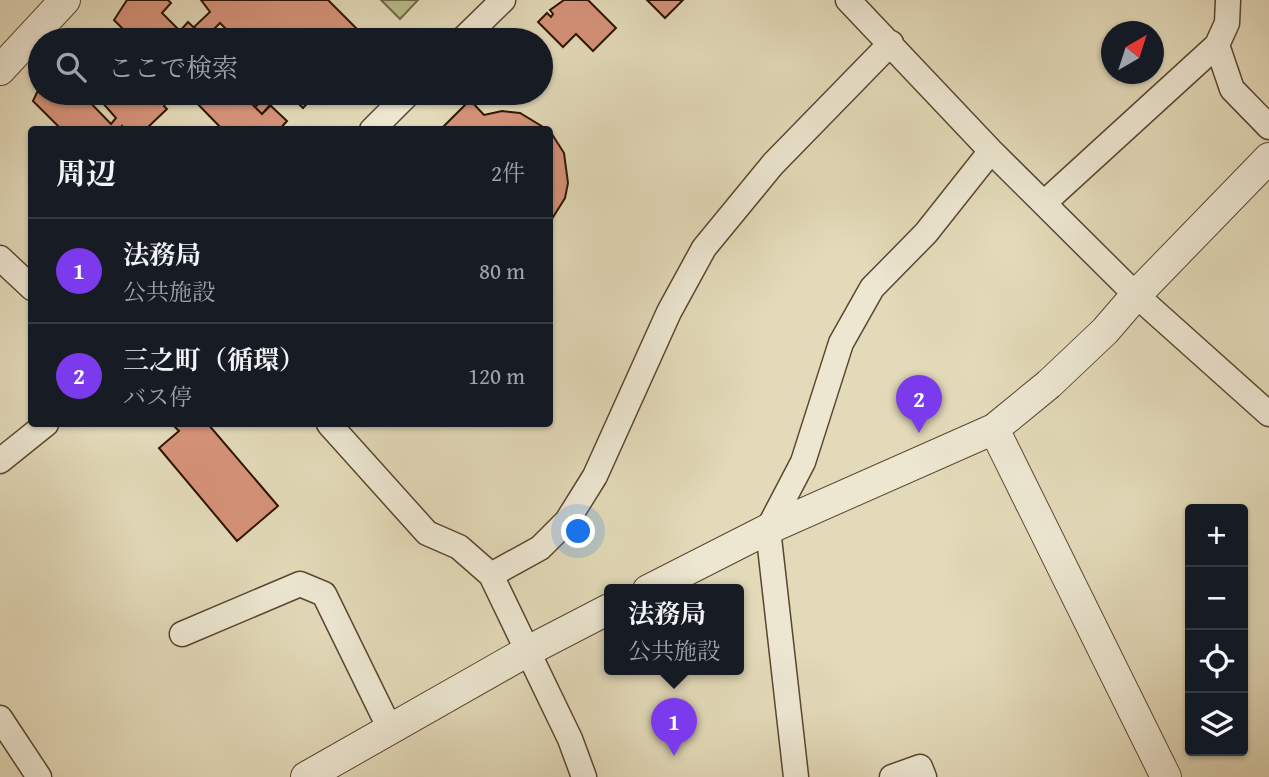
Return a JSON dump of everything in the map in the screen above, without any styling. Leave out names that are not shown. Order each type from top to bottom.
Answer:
[{"type":"street","points":[[39,28],[65,0]]},
{"type":"street","points":[[475,28],[503,0]]},
{"type":"street","points":[[849,0],[991,151],[1136,295],[1269,414]]},
{"type":"street","points":[[1044,203],[1217,45],[1227,23],[1228,0]]},
{"type":"street","points":[[0,70],[28,40]]},
{"type":"street","points":[[491,575],[540,548],[568,521],[595,476],[669,312],[704,248],[773,163],[891,43]]},
{"type":"street","points":[[1217,45],[1233,89],[1269,127]]},
{"type":"street","points":[[376,126],[397,105]]},
{"type":"street","points":[[796,777],[768,529],[803,462],[841,343],[872,288],[926,233],[991,151]]},
{"type":"street","points":[[660,584],[768,529],[994,429],[1049,384],[1105,331],[1136,295],[1269,158]]},
{"type":"street","points":[[0,258],[28,284]]},
{"type":"street","points":[[0,461],[42,427]]},
{"type":"street","points":[[332,427],[428,533],[459,547],[491,575],[570,739],[584,777]]},
{"type":"street","points":[[994,429],[1166,777]]},
{"type":"street","points":[[182,634],[300,584],[324,594],[390,729]]},
{"type":"street","points":[[306,777],[526,652],[604,612]]},
{"type":"street","points":[[0,718],[39,777]]},
{"type":"street","points":[[892,777],[920,767],[924,777]]},
{"type":"green space","points":[[381,0],[418,0],[400,19]]},
{"type":"building","points":[[127,0],[168,0],[171,3],[162,13],[177,28],[122,28],[114,20]]},
{"type":"building","points":[[201,0],[328,0],[356,28],[225,28],[220,23],[215,28],[194,27],[210,12]]},
{"type":"building","points":[[564,0],[588,0],[616,28],[593,51],[576,34],[563,47],[553,37],[553,28],[544,28],[538,22],[547,13],[551,17],[553,14],[550,10]]},
{"type":"building","points":[[647,0],[683,0],[665,18]]},
{"type":"building","points":[[188,22],[194,28],[183,28]]},
{"type":"building","points":[[37,105],[93,105],[111,124],[116,118],[105,105],[165,105],[167,109],[149,126],[58,126]]},
{"type":"building","points":[[199,105],[253,105],[262,114],[270,105],[287,121],[283,126],[219,126]]},
{"type":"building","points":[[257,105],[271,105],[262,114],[255,107]]},
{"type":"building","points":[[465,105],[475,105],[484,115],[502,111],[520,113],[541,126],[444,126]]},
{"type":"building","points":[[553,136],[564,153],[568,183],[565,198],[553,217]]},
{"type":"building","points":[[175,427],[211,427],[278,506],[237,541],[159,448],[179,431]]},
{"type":"place","name":"三之町（循環）","points":[[919,433]]},
{"type":"place","name":"法務局","points":[[674,756]]}]
